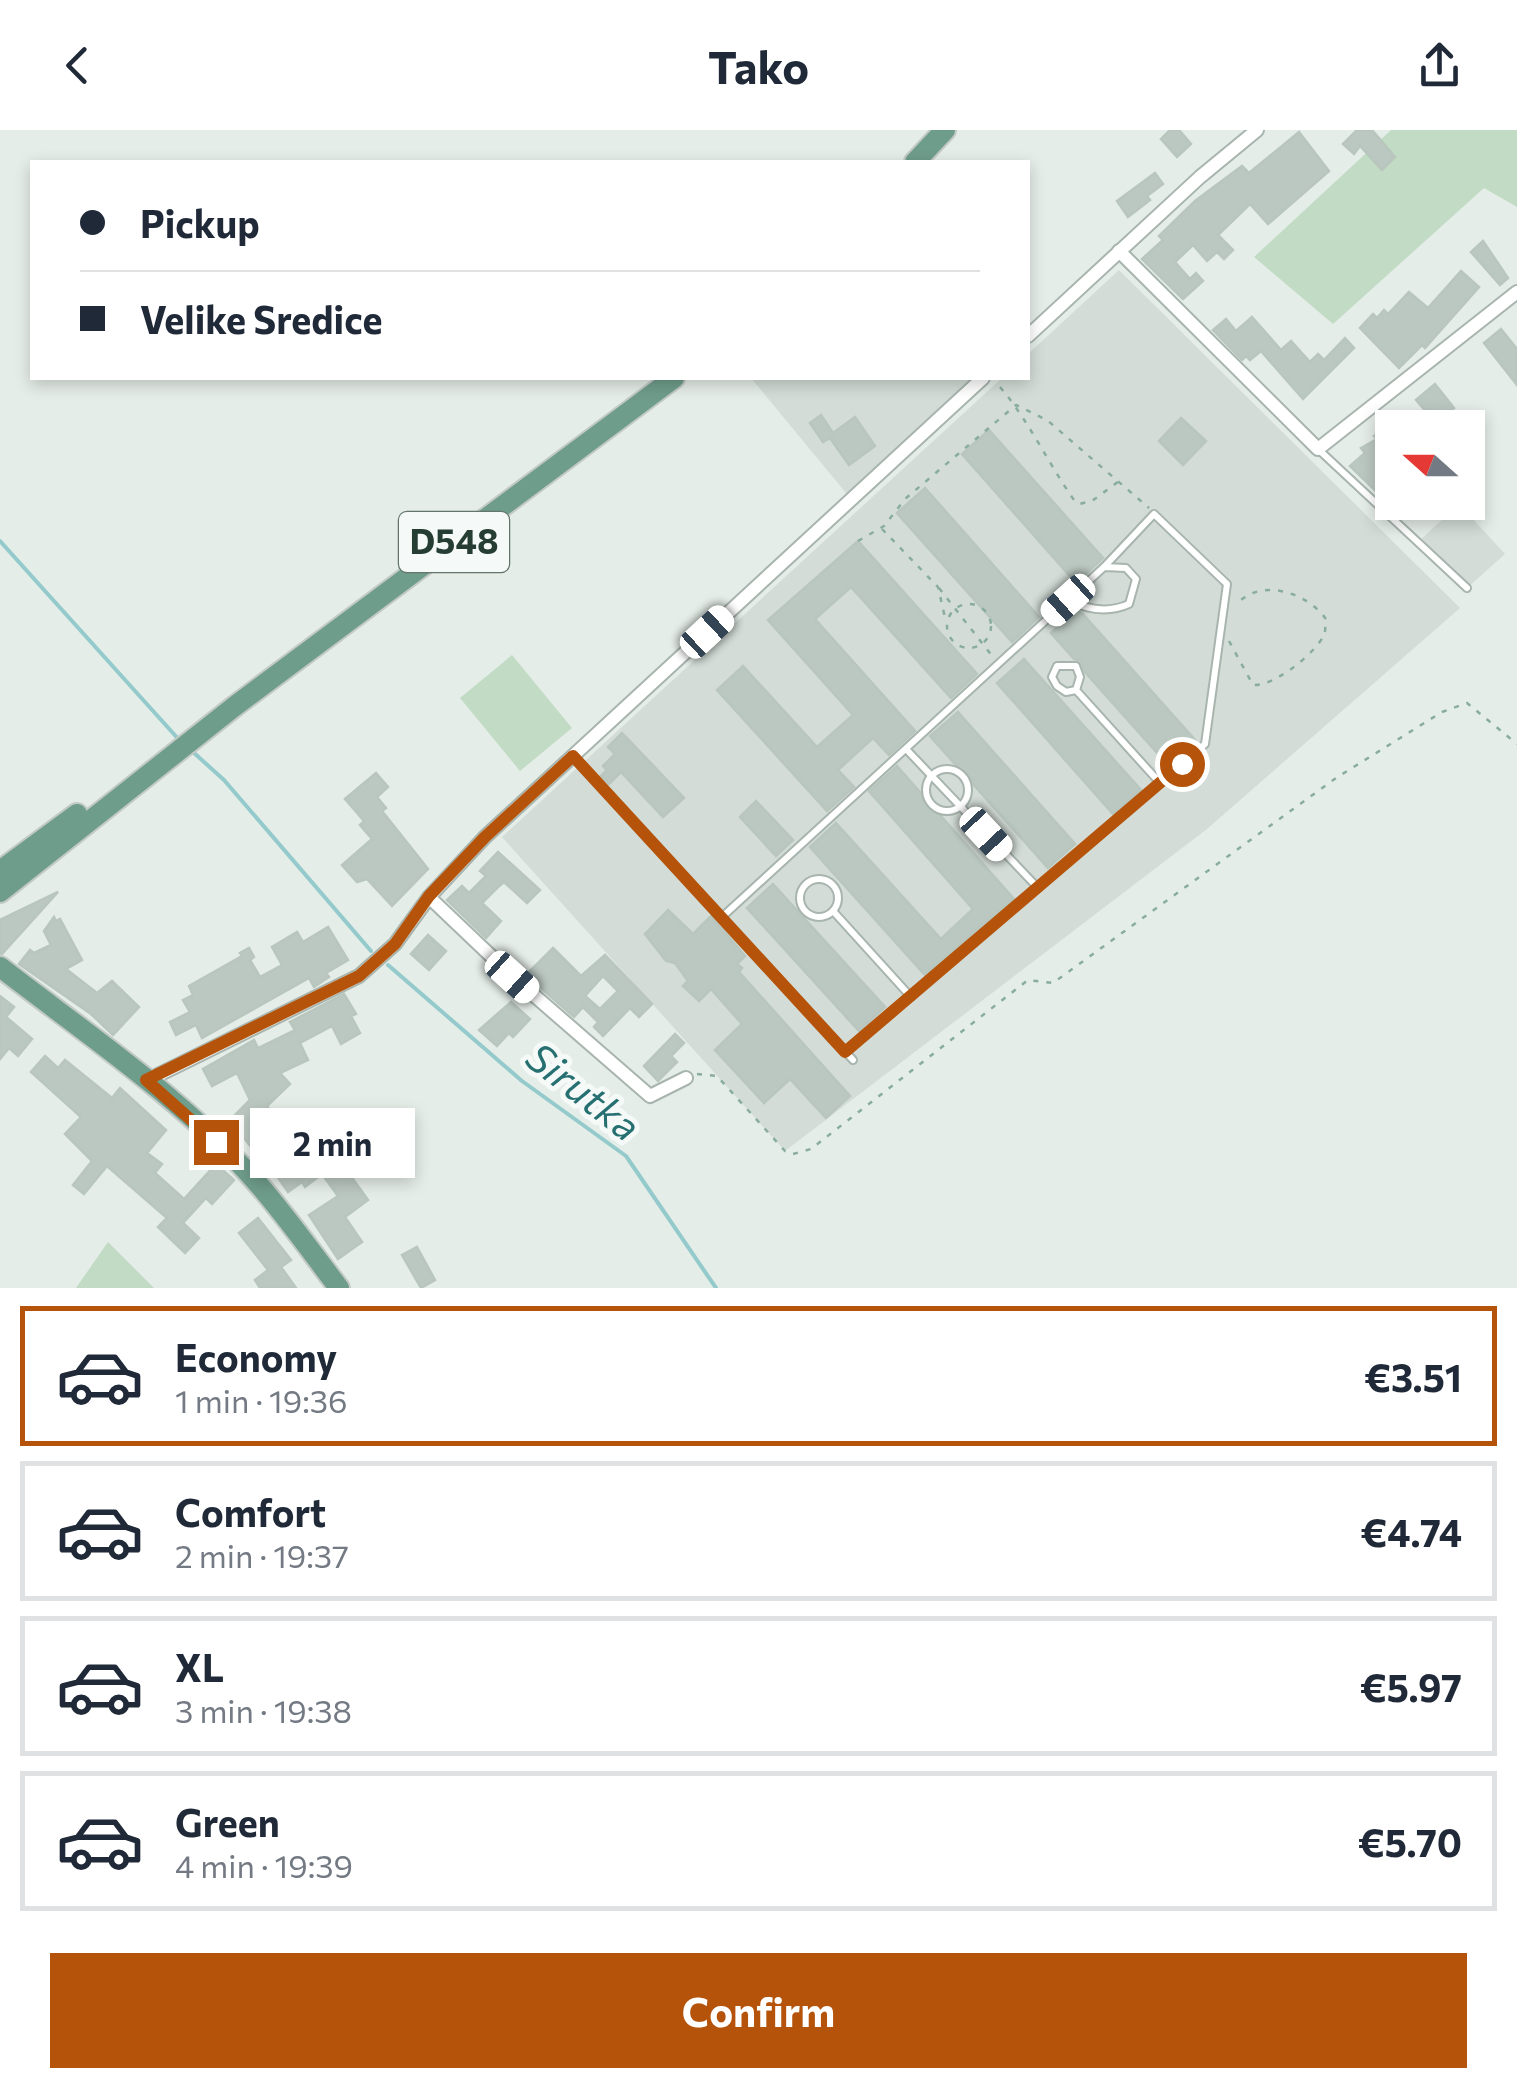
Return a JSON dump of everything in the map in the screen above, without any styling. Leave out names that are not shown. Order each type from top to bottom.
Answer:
[{"type":"main road","points":[[917,160],[945,130]]},
{"type":"main road","name":"D548","points":[[0,892],[235,706],[671,380]]},
{"type":"main road","name":"D548","points":[[0,871],[196,725],[235,706]]},
{"type":"main road","points":[[0,967],[146,1080],[258,1184],[338,1288]]},
{"type":"street","points":[[1030,334],[1257,130]]},
{"type":"street","points":[[1119,252],[1318,449],[1517,292]]},
{"type":"street","points":[[146,1080],[359,976],[395,944],[429,896],[485,837],[981,380]]},
{"type":"street","points":[[429,896],[526,989],[650,1096],[686,1078]]},
{"type":"lane","points":[[1318,449],[1468,588]]},
{"type":"lane","points":[[722,918],[1104,567],[1154,514],[1227,584],[1205,744],[845,1052]]},
{"type":"lane","points":[[1068,600],[1114,610],[1129,604],[1136,578],[1126,568],[1104,567]]},
{"type":"lane","points":[[1057,666],[1076,666],[1080,677],[1076,690],[1066,692],[1056,686],[1052,677],[1057,666]]},
{"type":"lane","points":[[1076,690],[1160,783]]},
{"type":"lane","points":[[906,749],[1038,888]]},
{"type":"lane","points":[[573,756],[852,1060]]},
{"type":"lane","points":[[950,769],[962,776],[968,788],[961,806],[948,812],[934,808],[926,796],[931,775],[950,769]]},
{"type":"lane","points":[[814,879],[832,883],[838,900],[833,911],[822,917],[809,914],[801,904],[804,886],[814,879]]},
{"type":"lane","points":[[833,911],[910,997]]},
{"type":"path","points":[[1000,387],[1079,504],[1092,501],[1120,481]]},
{"type":"path","points":[[1016,406],[1047,420],[1154,514]]},
{"type":"path","points":[[858,541],[881,528],[905,499],[1016,406]]},
{"type":"path","points":[[881,528],[938,587],[999,663]]},
{"type":"path","points":[[1218,646],[1230,641],[1253,686],[1266,686],[1280,679],[1324,636],[1326,619],[1317,606],[1281,591],[1260,591],[1241,600],[1227,584]]},
{"type":"path","points":[[938,587],[947,625],[956,644],[970,648],[982,643],[990,630],[984,610],[970,604],[955,609],[947,625]]},
{"type":"path","points":[[686,1078],[700,1073],[717,1076],[785,1151],[793,1154],[811,1149],[1028,980],[1053,982],[1336,778],[1442,712],[1467,703],[1517,744]]},
{"type":"shaded area","points":[[1119,270],[1460,608],[1207,829],[785,1151],[502,837],[1000,380],[1030,380],[1030,352]]},
{"type":"shaded area","points":[[753,380],[981,380],[851,499]]},
{"type":"shaded area","points":[[1442,520],[1474,520],[1505,554],[1467,588],[1418,542]]},
{"type":"green space","points":[[1391,130],[1517,130],[1517,207],[1484,188],[1333,324],[1254,257]]},
{"type":"green space","points":[[512,655],[572,728],[520,771],[460,698]]},
{"type":"green space","points":[[108,1242],[154,1288],[76,1288]]},
{"type":"building","points":[[1170,130],[1179,130],[1191,144],[1177,157],[1161,139]]},
{"type":"building","points":[[1357,130],[1372,130],[1395,157],[1382,170],[1360,146],[1354,154],[1343,144]]},
{"type":"building","points":[[1299,132],[1329,171],[1268,224],[1250,204],[1218,235],[1233,250],[1224,259],[1217,252],[1207,261],[1193,245],[1175,262],[1190,279],[1196,273],[1203,281],[1183,299],[1142,259],[1195,201],[1242,166],[1249,173]]},
{"type":"building","points":[[1155,173],[1163,184],[1128,217],[1117,201]]},
{"type":"building","points":[[1483,241],[1508,278],[1500,285],[1471,252]]},
{"type":"building","points":[[1461,271],[1479,287],[1425,348],[1422,345],[1399,368],[1360,328],[1373,314],[1377,318],[1384,310],[1388,314],[1409,292],[1428,308]]},
{"type":"building","points":[[1252,317],[1281,350],[1291,341],[1310,362],[1318,354],[1324,360],[1345,338],[1354,348],[1303,399],[1261,351],[1250,360],[1246,356],[1242,360],[1213,330],[1226,319],[1236,331]]},
{"type":"building","points":[[1501,329],[1517,349],[1517,385],[1484,343]]},
{"type":"building","points":[[1435,384],[1454,408],[1425,410],[1416,400]]},
{"type":"building","points":[[821,415],[833,433],[855,417],[875,446],[849,465],[830,438],[823,442],[810,423]]},
{"type":"building","points":[[1181,418],[1206,441],[1183,465],[1159,441]]},
{"type":"building","points":[[989,430],[1103,558],[1076,583],[962,454]]},
{"type":"building","points":[[1375,440],[1375,490],[1350,466],[1365,453],[1361,448]]},
{"type":"building","points":[[925,488],[1039,617],[1012,642],[897,513]]},
{"type":"building","points":[[858,541],[977,674],[951,698],[851,587],[815,619],[915,731],[889,755],[873,738],[838,770],[854,787],[827,811],[717,690],[743,666],[817,747],[853,715],[768,620]]},
{"type":"building","points":[[1075,611],[1082,613],[1195,740],[1168,765],[1085,672],[1081,661],[1074,659],[1051,633]]},
{"type":"building","points":[[1024,659],[1141,790],[1113,814],[997,683]]},
{"type":"building","points":[[958,712],[1075,844],[1048,868],[930,736]]},
{"type":"building","points":[[622,733],[684,798],[663,817],[621,772],[609,784],[601,776],[607,770],[603,766],[615,754],[608,747]]},
{"type":"building","points":[[897,766],[1014,899],[925,975],[810,847],[836,823],[941,939],[973,909],[869,791]]},
{"type":"building","points":[[376,773],[388,787],[377,797],[386,808],[382,811],[428,869],[392,906],[367,879],[357,882],[342,865],[372,839],[360,825],[364,821],[345,799]]},
{"type":"building","points":[[756,801],[793,840],[776,856],[740,817]]},
{"type":"building","points":[[498,852],[540,890],[527,903],[504,882],[498,887],[482,903],[501,921],[486,938],[447,900],[462,886],[469,893],[486,876],[480,871]]},
{"type":"building","points":[[773,884],[885,1007],[859,1031],[747,908]]},
{"type":"building","points":[[58,892],[2,954],[0,953],[0,920]]},
{"type":"building","points":[[668,910],[693,934],[711,916],[745,956],[737,964],[742,968],[739,972],[850,1096],[826,1118],[790,1079],[764,1103],[715,1050],[742,1024],[711,989],[699,1001],[683,986],[688,981],[675,963],[666,961],[645,934]]},
{"type":"building","points":[[54,917],[56,921],[60,919],[82,960],[66,969],[97,993],[112,981],[139,1007],[113,1035],[91,1014],[19,964],[30,950],[34,953],[51,945],[44,931]]},
{"type":"building","points":[[328,927],[348,960],[326,973],[329,977],[314,987],[309,978],[202,1038],[196,1025],[176,1035],[170,1022],[190,1012],[183,1000],[193,995],[189,986],[242,956],[240,953],[249,948],[254,957],[250,960],[260,977],[282,965],[272,947],[297,932],[303,942]]},
{"type":"building","points":[[428,935],[446,951],[429,970],[411,954]]},
{"type":"building","points":[[553,948],[581,976],[605,955],[652,1004],[639,1017],[630,1008],[603,1036],[594,1027],[598,1022],[583,1007],[574,1017],[526,975]],"holes":[[[603,976],[618,991],[600,1009],[585,996]]]},
{"type":"building","points":[[344,994],[356,1014],[351,1016],[360,1033],[341,1044],[332,1026],[300,1043],[308,1060],[280,1073],[290,1084],[267,1106],[288,1133],[259,1157],[244,1138],[240,1142],[224,1126],[250,1100],[237,1073],[212,1086],[203,1069],[254,1040],[258,1048],[295,1030],[290,1022]]},
{"type":"building","points":[[0,996],[14,1007],[6,1017],[32,1039],[18,1056],[9,1048],[0,1059]]},
{"type":"building","points":[[511,1002],[530,1019],[513,1037],[509,1033],[497,1046],[479,1030]]},
{"type":"building","points":[[675,1034],[684,1043],[671,1056],[677,1062],[658,1081],[644,1066]]},
{"type":"building","points":[[45,1056],[58,1068],[65,1060],[112,1098],[120,1088],[166,1130],[147,1153],[162,1164],[155,1173],[184,1199],[216,1164],[234,1180],[212,1204],[206,1198],[183,1223],[199,1238],[185,1253],[158,1227],[167,1218],[107,1166],[84,1194],[73,1185],[92,1161],[65,1134],[81,1117],[31,1072]]},
{"type":"building","points":[[317,1148],[326,1160],[332,1156],[340,1167],[343,1165],[368,1200],[345,1217],[362,1242],[338,1259],[309,1215],[338,1196],[322,1174],[305,1187],[302,1182],[288,1192],[277,1176]]},
{"type":"building","points":[[258,1218],[291,1260],[281,1267],[296,1288],[260,1288],[255,1280],[268,1270],[239,1233]]},
{"type":"building","points":[[417,1247],[435,1280],[421,1288],[402,1255]]},
{"type":"waterway","name":"Sirutka","points":[[0,541],[181,742]]},
{"type":"waterway","name":"Sirutka","points":[[193,752],[224,780],[371,951]]},
{"type":"waterway","name":"Sirutka","points":[[388,965],[522,1081],[626,1156],[716,1288]]},
{"type":"route","points":[[216,1142],[146,1080],[359,976],[395,944],[429,896],[485,837],[573,756],[845,1052],[1182,764]]}]
